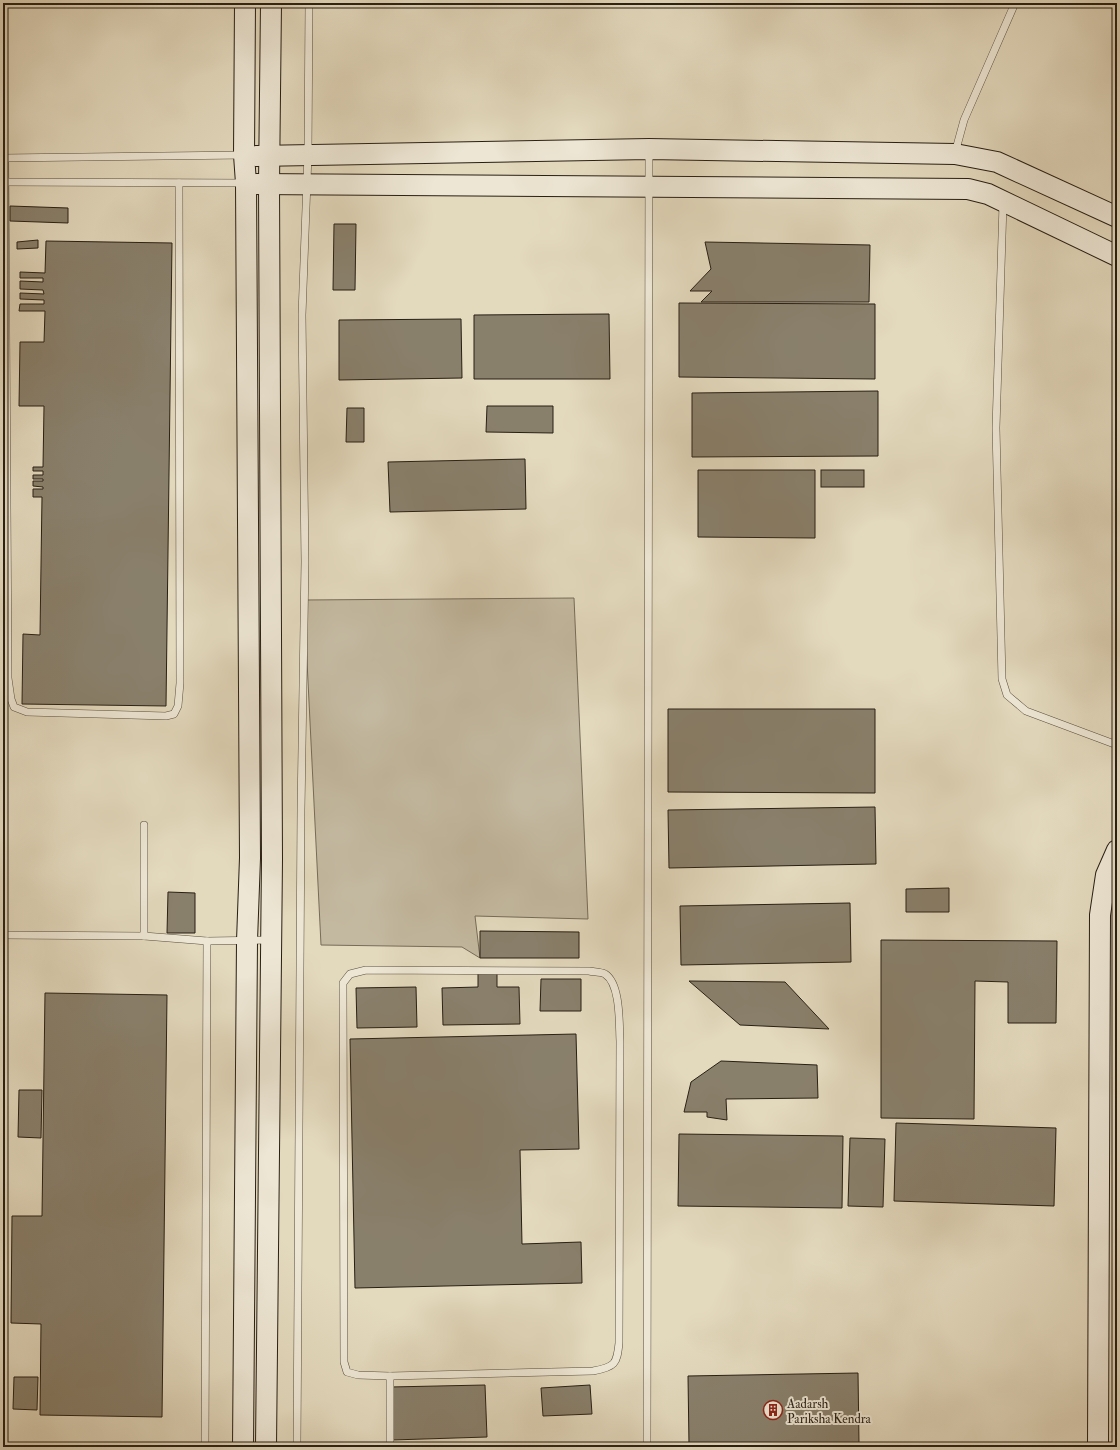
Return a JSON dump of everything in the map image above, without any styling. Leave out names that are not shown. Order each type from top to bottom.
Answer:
[{"type":"street","points":[[243,1447],[247,941],[250,858],[246,183],[244,155],[245,3]]},
{"type":"street","points":[[266,1447],[271,940],[269,184],[271,3]]},
{"type":"street","points":[[244,155],[270,156],[308,154],[649,149],[955,154],[997,162],[1117,217]]},
{"type":"street","points":[[246,183],[968,189],[988,194],[1117,256]]},
{"type":"street","points":[[1098,1447],[1100,915],[1106,875],[1117,850]]},
{"type":"lane","points":[[297,1447],[301,818],[305,562],[302,315],[308,154],[309,3]]},
{"type":"lane","points":[[955,154],[964,120],[1015,3]]},
{"type":"lane","points":[[647,1447],[649,149]]},
{"type":"lane","points":[[178,183],[180,683],[178,706],[174,714],[166,716],[27,712],[14,707],[5,678],[4,158],[244,155]]},
{"type":"lane","points":[[4,182],[246,183]]},
{"type":"lane","points":[[1003,202],[996,428],[1002,679],[1007,695],[1026,711],[1117,745]]},
{"type":"lane","points":[[144,825],[144,936]]},
{"type":"lane","points":[[3,935],[144,936],[207,941],[271,940]]},
{"type":"lane","points":[[205,1447],[207,941]]},
{"type":"lane","points":[[366,970],[589,971],[605,974],[613,984],[618,1003],[620,1041],[620,1343],[617,1360],[609,1368],[593,1371],[390,1376],[358,1375],[347,1372],[344,1362],[343,983],[350,974],[366,970]]},
{"type":"lane","points":[[390,1376],[390,1447]]},
{"type":"shaded area","points":[[574,598],[588,919],[475,916],[480,958],[462,947],[321,945],[304,600]]},
{"type":"building","points":[[10,206],[68,208],[68,223],[10,221]]},
{"type":"building","points":[[334,224],[356,224],[355,290],[333,290]]},
{"type":"building","points":[[38,240],[38,248],[17,249],[17,242]]},
{"type":"building","points":[[46,241],[172,243],[166,706],[22,704],[23,634],[40,635],[42,497],[33,497],[33,489],[43,489],[43,487],[33,486],[33,481],[43,481],[43,479],[33,479],[33,475],[43,475],[43,471],[33,471],[33,467],[43,467],[44,406],[19,406],[20,342],[44,342],[45,311],[19,311],[20,304],[44,304],[44,300],[20,299],[20,293],[44,294],[43,290],[20,289],[20,281],[43,282],[43,278],[20,278],[20,272],[45,273]]},
{"type":"building","points":[[705,242],[870,245],[869,302],[701,302],[712,291],[690,291],[711,269]]},
{"type":"building","points":[[679,303],[875,304],[875,379],[679,377]]},
{"type":"building","points":[[609,314],[610,379],[474,379],[474,315]]},
{"type":"building","points":[[461,319],[462,378],[339,380],[339,320]]},
{"type":"building","points":[[878,391],[878,456],[692,457],[692,393]]},
{"type":"building","points":[[487,406],[553,406],[553,433],[486,432]]},
{"type":"building","points":[[347,408],[364,408],[364,442],[346,442]]},
{"type":"building","points":[[525,459],[526,509],[390,512],[388,462]]},
{"type":"building","points":[[698,470],[815,470],[815,538],[698,537]]},
{"type":"building","points":[[821,470],[864,470],[864,487],[821,487]]},
{"type":"building","points":[[668,709],[875,709],[875,793],[668,792]]},
{"type":"building","points":[[875,807],[876,864],[669,868],[668,810]]},
{"type":"building","points":[[949,888],[949,912],[906,912],[906,889]]},
{"type":"building","points":[[168,892],[195,893],[195,933],[167,933]]},
{"type":"building","points":[[850,903],[851,962],[681,965],[680,906]]},
{"type":"building","points":[[480,931],[579,932],[579,958],[480,958]]},
{"type":"building","points":[[881,940],[1057,941],[1056,1023],[1008,1023],[1008,982],[975,981],[974,1119],[881,1118]]},
{"type":"building","points":[[478,971],[497,971],[497,987],[519,987],[520,1024],[443,1025],[442,988],[478,987]]},
{"type":"building","points":[[541,979],[581,979],[581,1011],[540,1011]]},
{"type":"building","points":[[689,981],[785,982],[829,1029],[740,1025]]},
{"type":"building","points":[[416,987],[417,1027],[357,1028],[356,988]]},
{"type":"building","points":[[45,993],[167,995],[162,1417],[40,1415],[41,1324],[11,1323],[12,1216],[42,1216]]},
{"type":"building","points":[[576,1034],[579,1149],[520,1150],[522,1244],[581,1242],[582,1283],[355,1288],[350,1039]]},
{"type":"building","points":[[721,1061],[817,1065],[818,1098],[726,1099],[727,1120],[707,1117],[707,1112],[684,1112],[691,1082]]},
{"type":"building","points":[[19,1090],[42,1090],[41,1138],[18,1137]]},
{"type":"building","points":[[896,1123],[1056,1128],[1054,1206],[894,1201]]},
{"type":"building","points":[[679,1134],[843,1136],[842,1208],[678,1206]]},
{"type":"building","points":[[850,1138],[885,1139],[883,1207],[848,1206]]},
{"type":"building","name":"Aadarsh Pariksha Kendra","points":[[858,1373],[859,1444],[689,1445],[688,1376]]},
{"type":"building","points":[[14,1377],[38,1377],[37,1410],[13,1409]]},
{"type":"building","points":[[485,1385],[487,1437],[392,1440],[390,1387]]},
{"type":"building","points":[[590,1385],[592,1414],[543,1416],[541,1388]]},
{"type":"place","name":"Aadarsh Pariksha Kendra","points":[[773,1410]]}]
